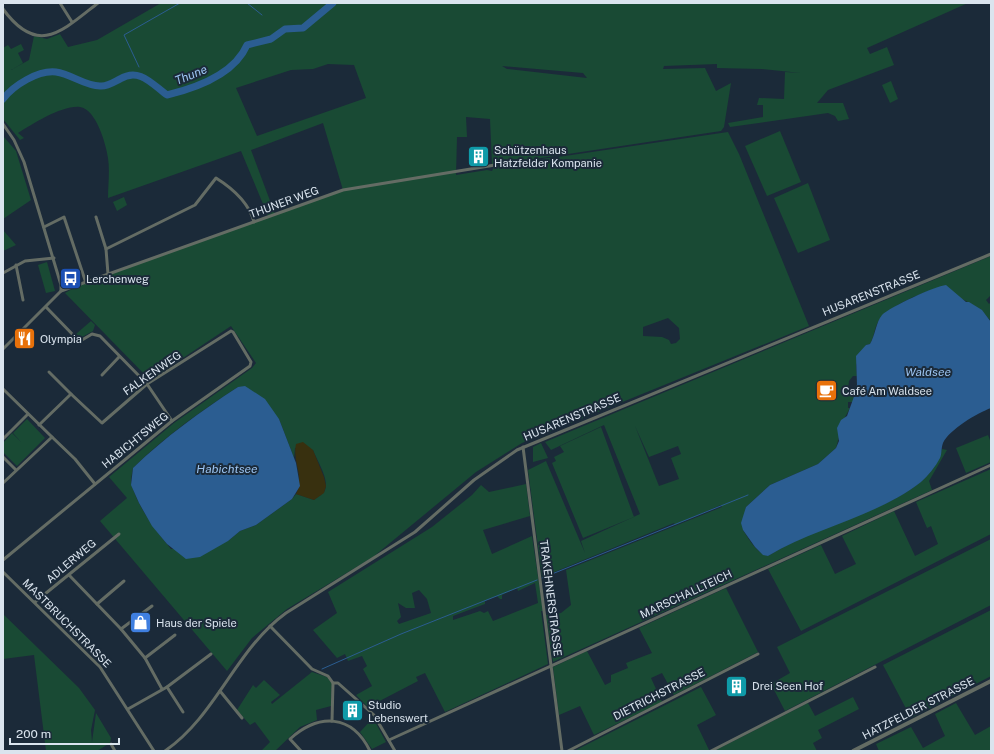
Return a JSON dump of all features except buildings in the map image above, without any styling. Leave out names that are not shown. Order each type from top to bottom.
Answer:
[{"type":"street","points":[[60,3],[72,22]]},
{"type":"street","points":[[3,9],[8,16],[23,29],[39,36],[55,34],[98,3]]},
{"type":"street","points":[[3,124],[14,140],[24,162],[54,258],[61,291],[3,349]]},
{"type":"street","name":"THUNER WEG","points":[[61,291],[343,190],[496,165]]},
{"type":"street","points":[[106,249],[116,242],[178,215],[195,205],[216,178],[235,192],[252,215],[254,222]]},
{"type":"street","points":[[44,227],[64,217],[86,283]]},
{"type":"street","points":[[96,217],[106,249],[108,274]]},
{"type":"street","name":"HUSARENSTRASSE","points":[[165,751],[184,736],[201,719],[240,660],[270,626],[286,613],[415,532],[474,480],[492,466],[523,447],[991,254]]},
{"type":"street","points":[[3,273],[25,261],[54,258]]},
{"type":"street","points":[[16,265],[23,300]]},
{"type":"street","points":[[46,307],[77,339],[82,340],[92,334],[100,336],[147,384],[172,421]]},
{"type":"street","name":"FALKENWEG","points":[[49,372],[102,423],[147,384],[231,331]]},
{"type":"street","name":"HABICHTSWEG","points":[[3,560],[172,421],[250,366],[251,362],[231,331]]},
{"type":"street","points":[[102,375],[119,357]]},
{"type":"street","points":[[3,388],[75,459],[96,484]]},
{"type":"street","points":[[39,425],[71,394]]},
{"type":"street","points":[[3,439],[28,414]]},
{"type":"street","points":[[3,483],[52,437]]},
{"type":"street","name":"TRAKEHNERSTRASSE","points":[[523,447],[562,751]]},
{"type":"street","points":[[3,457],[16,470]]},
{"type":"street","name":"MARSCHALLTEICH","points":[[389,740],[991,465]]},
{"type":"street","name":"ADLERWEG","points":[[36,602],[118,534]]},
{"type":"street","name":"MASTBRUCHSTRASSE","points":[[3,572],[36,602],[100,667],[154,751]]},
{"type":"street","points":[[69,575],[121,629],[145,658],[162,689]]},
{"type":"street","points":[[97,604],[124,581]]},
{"type":"street","points":[[121,629],[152,606]]},
{"type":"street","points":[[270,626],[312,669],[328,676],[333,683],[332,721]]},
{"type":"street","points":[[145,658],[175,635]]},
{"type":"street","points":[[128,710],[167,687],[211,654]]},
{"type":"street","name":"DIETRICHSTRASSE","points":[[568,751],[758,654]]},
{"type":"street","points":[[711,751],[875,667]]},
{"type":"street","name":"HATZFELDER STRASSE","points":[[853,751],[991,681]]},
{"type":"street","points":[[333,683],[338,683],[374,714],[395,751]]},
{"type":"street","points":[[167,687],[183,712]]},
{"type":"street","points":[[220,691],[242,718]]},
{"type":"street","points":[[301,751],[290,739],[304,728],[314,723],[332,721],[354,729],[366,742],[370,751]]},
{"type":"street","points":[[111,744],[115,751]]},
{"type":"green space","points":[[161,3],[968,3],[867,48],[870,54],[887,47],[894,65],[828,90],[817,103],[843,103],[849,119],[838,121],[835,116],[828,113],[730,127],[728,123],[763,117],[763,105],[757,105],[759,98],[784,99],[785,72],[801,73],[761,69],[717,68],[717,64],[664,66],[663,69],[705,68],[716,91],[731,83],[724,127],[721,131],[495,165],[492,164],[490,119],[466,117],[467,137],[457,137],[456,175],[487,170],[492,171],[494,167],[548,158],[557,159],[558,157],[728,132],[739,154],[809,326],[522,443],[476,472],[373,557],[287,609],[252,638],[227,671],[100,521],[127,498],[109,477],[174,423],[252,368],[256,363],[231,326],[150,380],[65,293],[79,285],[268,216],[241,151],[108,198],[109,163],[107,152],[99,128],[91,114],[86,109],[73,107],[56,112],[18,133],[24,138],[20,140],[3,119],[3,48],[8,45],[11,49],[21,44],[24,50],[18,53],[23,63],[11,70],[29,60],[34,36],[47,39],[60,34],[68,47],[97,40]],"holes":[[[328,64],[354,65],[366,98],[257,136],[236,88],[291,70],[313,69]],[[502,66],[583,73],[587,78],[507,69]],[[323,123],[343,190],[275,214],[251,150]],[[668,318],[679,328],[680,339],[676,343],[671,344],[669,340],[662,337],[643,336],[643,327]],[[238,387],[279,419],[294,458],[295,448],[313,450],[323,471],[326,487],[324,492],[314,500],[296,494],[292,499],[256,525],[240,531],[228,541],[171,549],[143,511],[135,495],[131,484],[133,468],[145,456],[184,424]]]},
{"type":"green space","points":[[891,81],[898,99],[890,103],[882,85]]},
{"type":"green space","points":[[780,131],[801,182],[767,196],[745,146]]},
{"type":"green space","points":[[3,136],[16,151],[31,200],[3,219]]},
{"type":"green space","points":[[808,183],[830,240],[798,253],[774,198]]},
{"type":"green space","points":[[124,197],[127,205],[117,211],[113,202]]},
{"type":"green space","points":[[3,230],[16,245],[3,251]]},
{"type":"green space","points":[[991,256],[991,295],[986,300],[989,304],[991,302],[991,321],[973,305],[938,288],[922,293],[895,306],[881,318],[877,324],[870,344],[866,345],[856,365],[857,376],[853,376],[849,381],[848,389],[856,391],[853,402],[848,402],[848,408],[850,408],[844,419],[836,448],[818,464],[770,485],[746,507],[743,530],[757,549],[768,556],[809,534],[875,508],[910,490],[925,478],[936,465],[942,449],[947,450],[929,481],[932,490],[553,662],[546,615],[561,613],[571,605],[566,570],[722,507],[721,505],[675,525],[674,523],[542,577],[528,470],[546,461],[585,553],[581,541],[640,514],[604,425],[551,450],[545,442]],"holes":[[[635,426],[649,457],[678,446],[681,454],[671,458],[679,479],[659,486]]]},
{"type":"green space","points":[[47,262],[55,291],[46,293],[38,265]]},
{"type":"green space","points":[[91,321],[95,325],[93,331],[82,337],[76,334]]},
{"type":"green space","points":[[27,419],[45,438],[17,466],[3,452],[3,443],[12,433],[21,442],[13,433]]},
{"type":"green space","points":[[601,427],[634,517],[583,538],[552,463],[556,461],[554,457],[564,452],[560,446]]},
{"type":"green space","points":[[988,435],[991,443],[991,462],[966,473],[956,448]]},
{"type":"green space","points":[[541,443],[548,458],[533,462],[533,447]]},
{"type":"green space","points":[[991,469],[991,534],[801,631],[768,569],[821,545],[835,574],[856,564],[842,536],[894,511],[915,556],[938,544],[931,526],[927,528],[916,502]]},
{"type":"green space","points":[[526,484],[530,516],[483,530],[492,554],[532,536],[543,611],[541,611],[548,664],[445,712],[425,673],[416,677],[418,681],[368,707],[356,695],[372,686],[363,669],[367,666],[362,656],[348,661],[345,654],[337,658],[313,630],[337,613],[328,592],[432,527],[472,495],[481,485],[489,492]],"holes":[[[535,583],[538,603],[493,621],[488,611],[484,613],[480,611],[453,620],[453,616],[485,604],[485,601],[497,596],[502,599],[502,595],[517,588],[518,591]],[[419,590],[427,599],[431,613],[399,624],[397,621],[401,617],[398,603],[406,608],[415,608],[412,593]]]},
{"type":"green space","points":[[991,539],[991,605],[785,711],[771,684],[790,673],[777,647]]},
{"type":"green space","points":[[726,588],[758,652],[674,695],[662,673],[651,678],[662,702],[594,735],[580,706],[559,715],[553,667],[587,651],[605,685],[611,682],[611,675],[628,668],[626,663],[652,653],[639,628]]},
{"type":"green space","points":[[991,610],[991,676],[911,718],[883,665]]},
{"type":"green space","points":[[3,614],[79,688],[95,710],[91,730],[92,742],[96,713],[111,738],[110,743],[97,751],[46,751],[34,655],[3,659]]},
{"type":"green space","points":[[312,672],[327,677],[332,683],[331,706],[316,710],[317,720],[300,727],[275,751],[261,751],[270,742],[255,722],[250,725],[237,710],[253,685],[256,688],[264,680],[280,695],[271,702],[272,704]]},
{"type":"green space","points":[[701,687],[716,715],[697,725],[709,750],[574,751]]},
{"type":"green space","points":[[853,697],[859,709],[818,730],[822,738],[813,743],[817,751],[714,751],[808,703],[815,716]]},
{"type":"green space","points":[[956,703],[975,735],[991,726],[991,751],[879,751],[876,744],[911,727],[923,748],[945,736],[935,714]]},
{"type":"green space","points":[[373,718],[386,742],[372,749],[360,732]]},
{"type":"sand","points":[[303,442],[313,450],[326,486],[324,493],[314,500],[296,494],[299,475],[295,450],[296,444]]},
{"type":"water","name":"Waldsee","points":[[946,285],[966,302],[969,302],[982,310],[991,322],[991,408],[971,418],[951,433],[943,443],[940,458],[931,471],[921,482],[903,494],[885,504],[806,537],[768,556],[763,555],[755,547],[743,530],[741,523],[746,507],[770,485],[818,464],[836,448],[839,441],[837,428],[841,420],[847,416],[856,391],[854,390],[857,385],[856,356],[866,345],[870,344],[878,321],[882,315],[913,297]]},
{"type":"water","name":"Habichtsee","points":[[245,386],[265,399],[279,419],[296,463],[300,486],[292,499],[256,525],[240,531],[228,541],[200,557],[186,559],[167,544],[152,526],[131,485],[133,468],[197,415],[238,387]]},
{"type":"waterway","points":[[139,67],[124,35],[180,3]]},
{"type":"waterway","points":[[247,3],[262,15]]},
{"type":"waterway","name":"Thune","points":[[3,99],[20,84],[34,76],[49,72],[62,73],[89,84],[103,86],[133,75],[145,78],[167,95],[178,92],[202,84],[224,72],[241,55],[247,45],[271,39],[285,29],[303,28],[333,3]]},
{"type":"waterway","points":[[542,578],[748,495]]},
{"type":"waterway","points":[[322,669],[401,634],[537,580]]},
{"type":"place","name":"Schützenhaus Hatzfelder Kompanie","points":[[479,156]]},
{"type":"place","name":"Lerchenweg","points":[[71,279]]},
{"type":"place","name":"Olympia","points":[[25,339]]},
{"type":"place","name":"Café Am Waldsee","points":[[826,391]]},
{"type":"place","name":"Haus der Spiele","points":[[140,623]]},
{"type":"place","name":"Drei Seen Hof","points":[[737,686]]},
{"type":"place","name":"Studio Lebenswert","points":[[353,711]]}]
